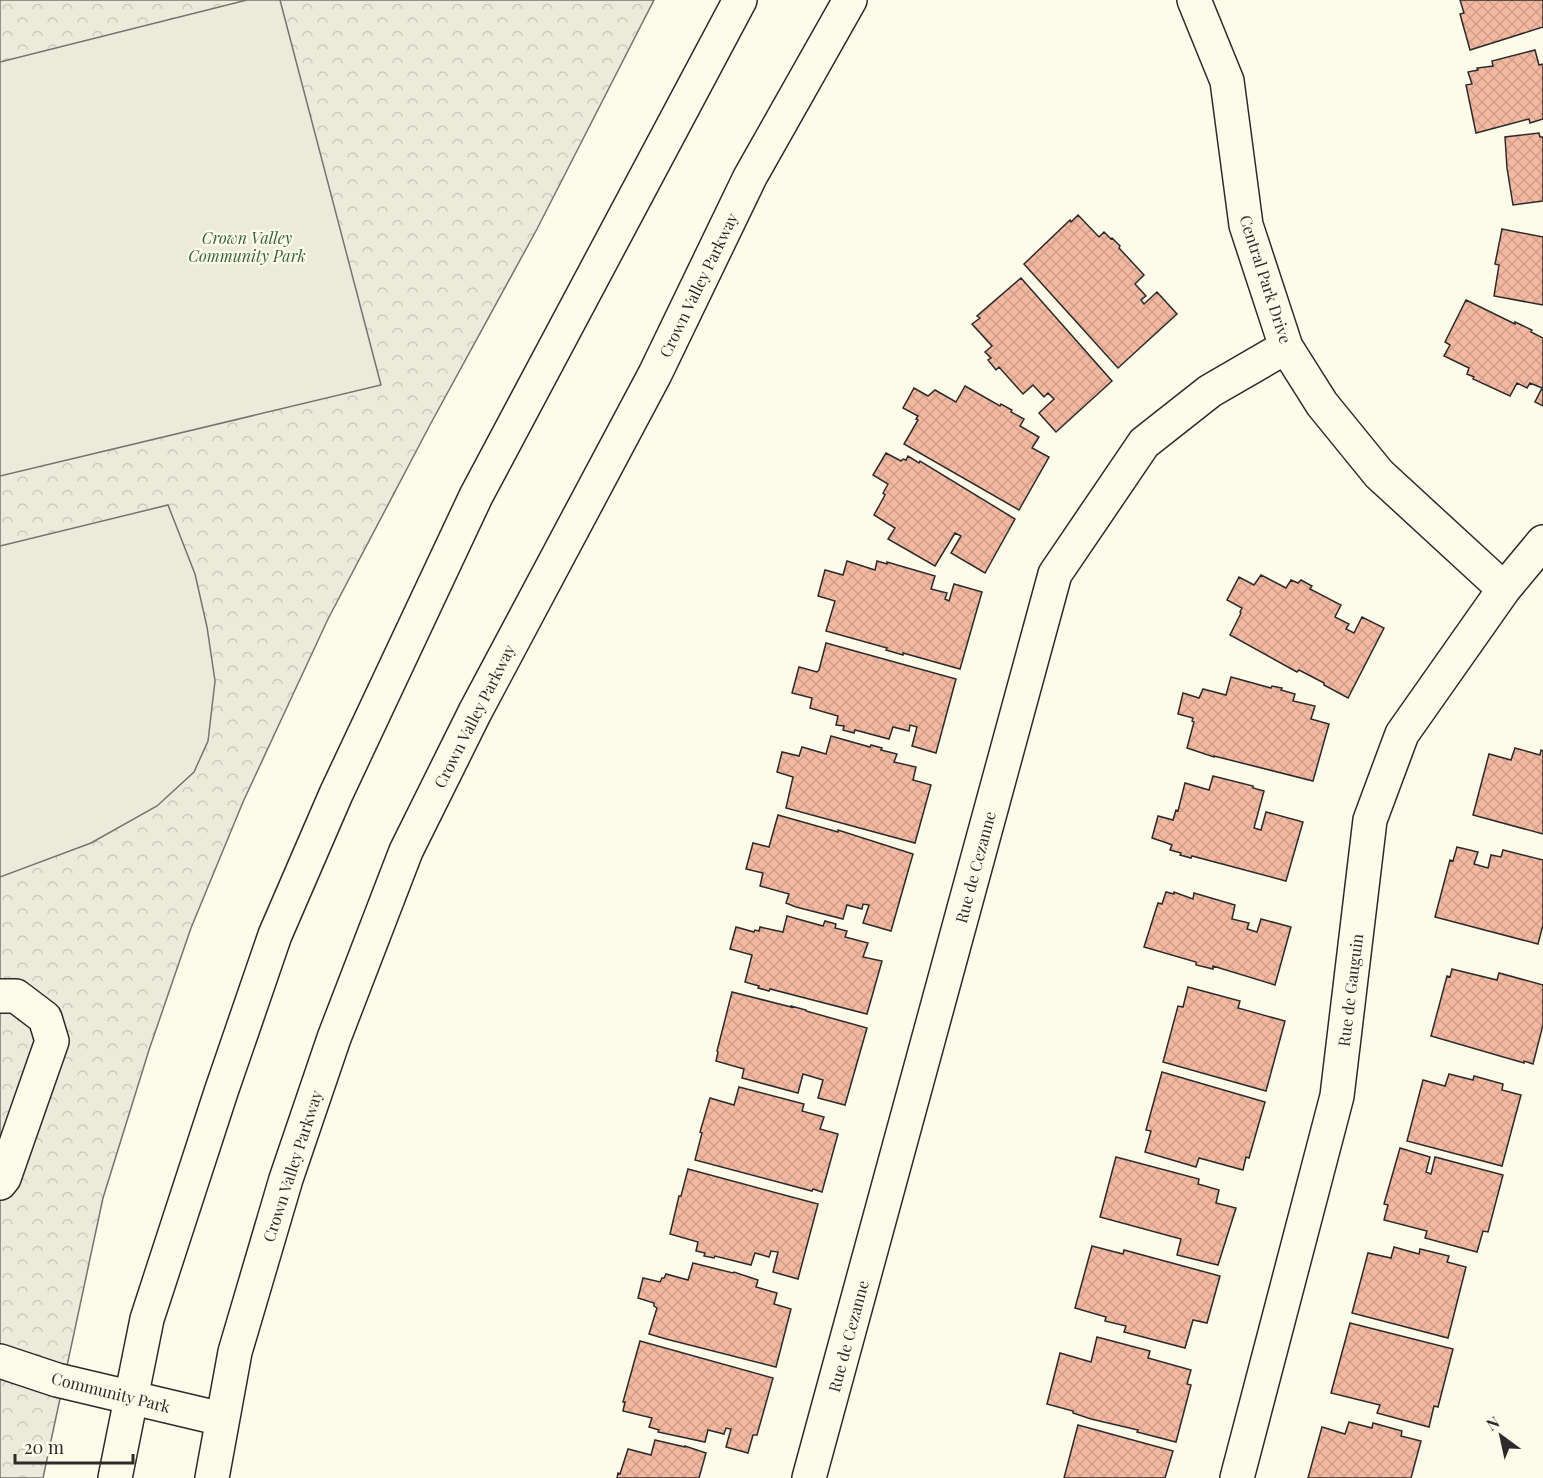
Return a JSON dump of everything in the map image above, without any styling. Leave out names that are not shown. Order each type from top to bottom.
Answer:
[{"type":"main road","points":[[115,1478],[147,1319],[275,935],[331,805],[476,496],[740,0]]},
{"type":"main road","name":"Crown Valley Parkway","points":[[212,1478],[235,1352],[286,1179],[334,1038],[406,851],[474,712],[655,374],[750,177],[850,0]]},
{"type":"main road","name":"Central Park Drive","points":[[1194,0],[1227,81],[1246,225],[1286,347],[1322,404],[1379,474],[1504,589]]},
{"type":"main road","name":"Rue de Cezanne","points":[[809,1478],[1055,574],[1144,443],[1210,391],[1286,347]]},
{"type":"main road","name":"Rue de Gauguin","points":[[1237,1478],[1337,1095],[1370,820],[1402,734],[1504,589],[1543,542]]},
{"type":"main road","points":[[0,996],[16,996],[45,1018],[52,1041],[4,1178],[0,1183]]},
{"type":"main road","name":"Community Park","points":[[0,1361],[57,1380],[222,1419]]},
{"type":"green space","name":"Crown Valley Community Park","points":[[0,0],[654,0],[537,229],[328,619],[243,802],[191,928],[149,1050],[103,1198],[43,1478],[0,1478]]},
{"type":"green space","points":[[247,0],[280,0],[381,385],[0,476],[0,62]]},
{"type":"green space","points":[[168,505],[195,574],[207,627],[215,681],[208,741],[194,772],[157,806],[91,843],[0,877],[0,546]]},
{"type":"building","points":[[1460,0],[1543,0],[1543,27],[1470,50],[1460,14],[1464,13]]},
{"type":"building","points":[[1535,50],[1539,65],[1543,64],[1543,119],[1530,123],[1529,119],[1476,133],[1466,85],[1472,84],[1468,72],[1493,66],[1492,61]]},
{"type":"building","points":[[1539,133],[1540,137],[1543,137],[1543,201],[1513,205],[1505,137]]},
{"type":"building","points":[[1078,215],[1099,237],[1104,232],[1112,238],[1144,275],[1135,284],[1146,296],[1141,300],[1144,304],[1157,292],[1177,314],[1118,368],[1024,264]]},
{"type":"building","points":[[1502,229],[1543,237],[1543,305],[1494,296],[1499,265],[1495,264]]},
{"type":"building","points":[[1021,278],[1112,381],[1056,432],[1039,413],[1054,399],[1048,393],[1044,397],[1033,385],[1023,394],[999,367],[996,370],[988,360],[991,358],[985,352],[992,346],[972,324],[980,318],[977,316]]},
{"type":"building","points":[[1466,300],[1532,330],[1531,332],[1543,338],[1543,406],[1535,402],[1542,388],[1530,383],[1527,388],[1517,383],[1510,396],[1473,379],[1474,377],[1467,374],[1469,368],[1444,356],[1450,345],[1445,342]]},
{"type":"building","points":[[965,386],[1000,406],[1001,404],[1012,410],[1011,412],[1024,419],[1020,426],[1039,437],[1032,448],[1049,457],[1019,510],[904,444],[918,420],[916,419],[918,416],[903,408],[914,388],[928,396],[935,390],[956,402]]},
{"type":"building","points":[[886,453],[901,461],[906,460],[908,456],[919,463],[920,461],[1015,519],[985,573],[951,553],[961,536],[955,533],[935,566],[888,539],[895,528],[874,515],[888,484],[873,475]]},
{"type":"building","points":[[847,561],[875,570],[877,561],[887,564],[887,562],[935,576],[931,589],[947,593],[945,599],[949,601],[954,584],[982,592],[960,669],[903,653],[903,655],[886,650],[887,648],[826,631],[835,601],[818,596],[825,570],[843,575]]},
{"type":"building","points":[[1261,575],[1286,588],[1291,580],[1298,583],[1301,580],[1312,586],[1310,589],[1341,605],[1335,617],[1349,624],[1346,629],[1354,633],[1362,617],[1384,628],[1348,698],[1324,683],[1299,670],[1297,672],[1230,635],[1242,608],[1227,600],[1239,577],[1254,585]]},
{"type":"building","points":[[826,643],[956,679],[936,753],[912,746],[917,727],[910,725],[909,731],[893,727],[889,739],[855,730],[854,733],[843,730],[844,726],[836,725],[838,716],[810,708],[812,698],[792,693],[799,667],[817,672],[819,670]]},
{"type":"building","points":[[1231,677],[1271,688],[1272,686],[1282,688],[1281,690],[1295,694],[1293,701],[1315,706],[1311,719],[1329,724],[1313,781],[1214,757],[1187,748],[1194,722],[1193,718],[1178,714],[1183,693],[1199,698],[1203,689],[1226,695]]},
{"type":"building","points":[[831,736],[882,748],[881,750],[897,754],[894,762],[916,767],[913,780],[931,785],[915,843],[786,808],[793,777],[777,772],[782,752],[799,756],[802,747],[826,754]]},
{"type":"building","points":[[1515,748],[1540,755],[1541,750],[1543,751],[1543,834],[1473,815],[1489,754],[1511,760]]},
{"type":"building","points":[[1213,776],[1264,791],[1254,828],[1261,830],[1266,812],[1303,822],[1286,881],[1192,856],[1191,858],[1180,855],[1181,853],[1170,850],[1172,845],[1152,838],[1158,816],[1173,820],[1176,810],[1178,811],[1185,783],[1209,790]]},
{"type":"building","points":[[778,815],[838,832],[838,830],[913,854],[891,931],[863,923],[869,905],[863,904],[862,909],[847,905],[843,919],[796,907],[786,903],[789,894],[760,886],[763,873],[746,869],[753,843],[769,847]]},
{"type":"building","points":[[1457,847],[1478,852],[1474,864],[1488,868],[1491,855],[1501,857],[1503,850],[1543,860],[1543,925],[1538,944],[1435,917],[1450,860],[1453,861]]},
{"type":"building","points":[[1166,892],[1174,894],[1174,892],[1193,899],[1194,893],[1235,905],[1232,919],[1249,923],[1247,929],[1257,932],[1261,919],[1291,927],[1275,985],[1213,966],[1213,969],[1196,965],[1196,962],[1144,947],[1158,903],[1162,904]]},
{"type":"building","points":[[787,916],[823,926],[825,921],[836,924],[835,928],[847,931],[845,937],[868,943],[863,957],[882,961],[867,1014],[770,989],[769,991],[745,982],[752,955],[730,949],[736,927],[754,932],[759,931],[760,927],[783,932]]},
{"type":"building","points":[[1452,969],[1497,980],[1499,973],[1543,985],[1543,1025],[1533,1064],[1431,1036],[1447,976],[1450,977]]},
{"type":"building","points":[[1188,987],[1240,1001],[1238,1008],[1285,1021],[1266,1091],[1163,1062],[1178,1006],[1183,1007]]},
{"type":"building","points":[[732,992],[867,1028],[845,1105],[818,1098],[823,1080],[803,1074],[798,1093],[742,1078],[744,1069],[716,1061]]},
{"type":"building","points":[[1162,1072],[1265,1102],[1249,1158],[1246,1157],[1243,1170],[1199,1158],[1196,1167],[1145,1152],[1151,1131],[1146,1130]]},
{"type":"building","points":[[1449,1074],[1473,1080],[1474,1076],[1503,1084],[1502,1090],[1521,1095],[1502,1166],[1407,1141],[1423,1080],[1445,1086]]},
{"type":"building","points":[[739,1087],[804,1104],[802,1111],[824,1117],[820,1129],[838,1134],[822,1192],[695,1160],[710,1098],[734,1105]]},
{"type":"building","points":[[1400,1148],[1430,1157],[1426,1172],[1431,1174],[1435,1157],[1503,1175],[1488,1232],[1483,1231],[1477,1252],[1425,1238],[1427,1231],[1384,1220],[1388,1205],[1384,1204]]},
{"type":"building","points":[[1116,1157],[1199,1179],[1198,1184],[1219,1190],[1216,1203],[1236,1208],[1218,1265],[1177,1255],[1181,1239],[1100,1217]]},
{"type":"building","points":[[688,1169],[818,1204],[798,1279],[773,1272],[778,1252],[771,1251],[769,1257],[755,1253],[751,1265],[715,1256],[714,1258],[704,1256],[705,1253],[696,1251],[698,1242],[670,1234]]},
{"type":"building","points":[[1092,1246],[1123,1254],[1124,1250],[1220,1276],[1207,1323],[1193,1320],[1185,1348],[1124,1332],[1126,1326],[1105,1321],[1106,1317],[1075,1308]]},
{"type":"building","points":[[1394,1247],[1419,1254],[1420,1249],[1449,1256],[1447,1262],[1466,1267],[1448,1338],[1352,1313],[1368,1253],[1391,1258]]},
{"type":"building","points":[[693,1263],[758,1280],[756,1287],[777,1293],[774,1304],[791,1309],[776,1367],[649,1334],[657,1308],[654,1303],[638,1298],[643,1278],[660,1282],[666,1274],[688,1280]]},
{"type":"building","points":[[1350,1323],[1453,1349],[1438,1407],[1434,1406],[1429,1427],[1377,1413],[1380,1405],[1331,1393]]},
{"type":"building","points":[[1097,1337],[1150,1351],[1148,1358],[1191,1370],[1187,1384],[1191,1385],[1176,1442],[1091,1419],[1047,1404],[1060,1353],[1091,1362]]},
{"type":"building","points":[[640,1341],[773,1378],[757,1435],[753,1435],[748,1453],[726,1447],[731,1429],[726,1428],[724,1434],[708,1430],[705,1442],[658,1432],[659,1430],[649,1427],[652,1418],[623,1411],[625,1402],[623,1402]]},
{"type":"building","points":[[1349,1422],[1372,1428],[1373,1423],[1402,1431],[1401,1436],[1421,1441],[1411,1478],[1308,1478],[1322,1427],[1345,1434]]},
{"type":"building","points":[[1078,1425],[1173,1451],[1165,1478],[1064,1478]]},
{"type":"building","points":[[655,1440],[706,1453],[699,1478],[617,1478],[628,1449],[651,1455]]}]
